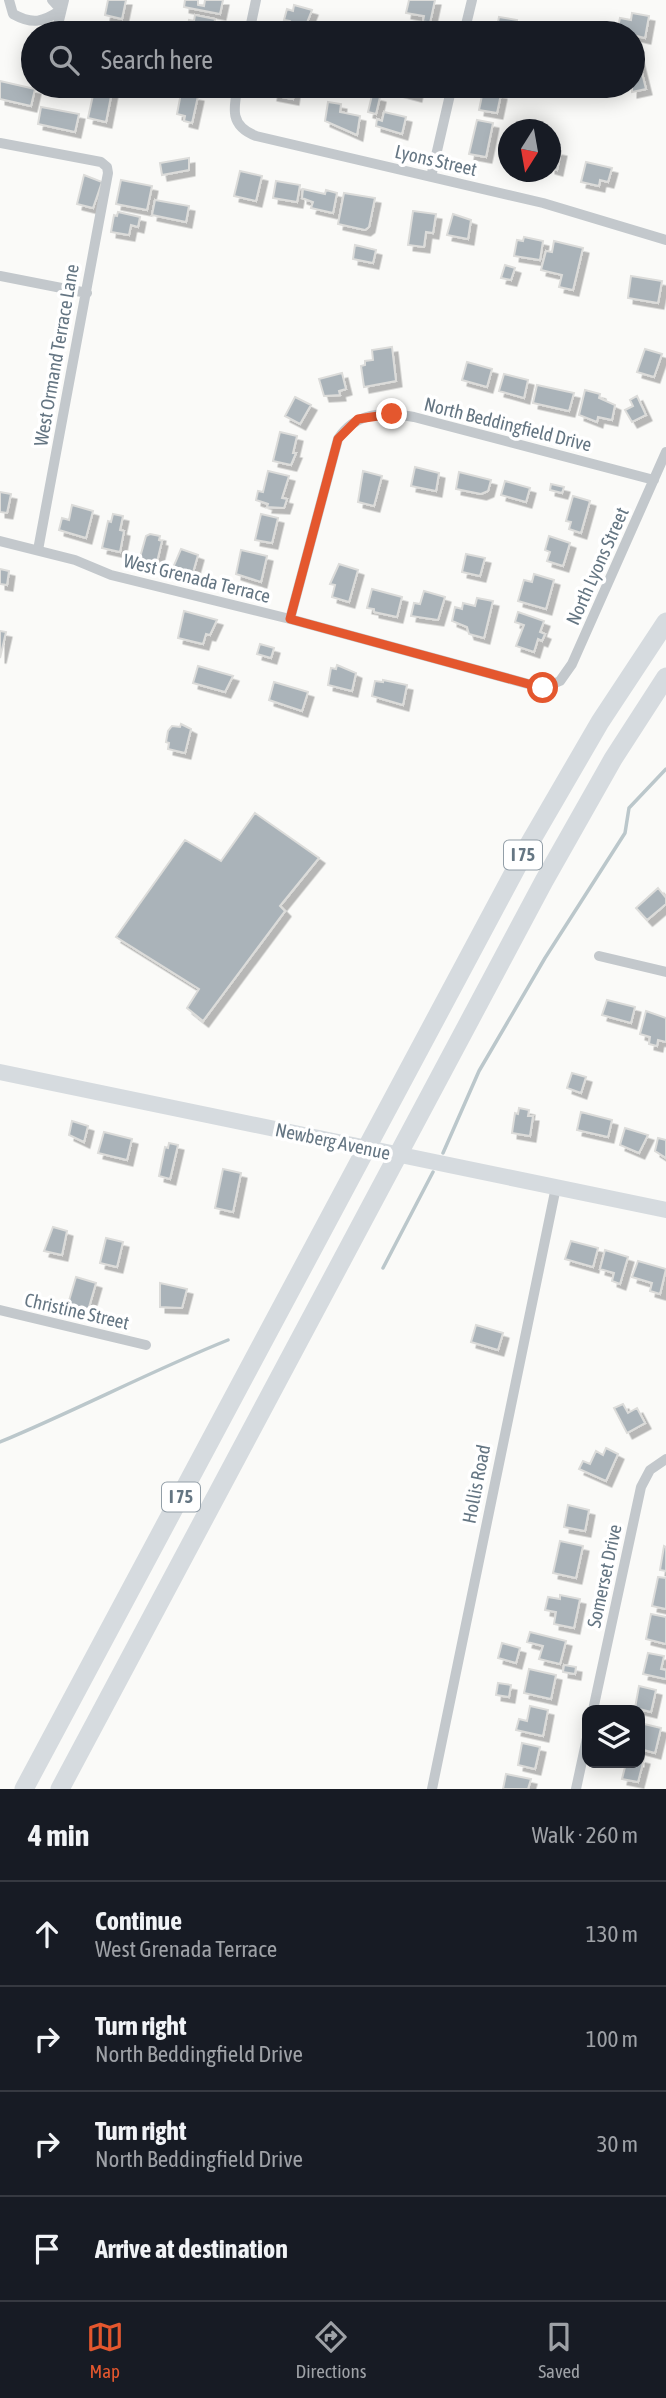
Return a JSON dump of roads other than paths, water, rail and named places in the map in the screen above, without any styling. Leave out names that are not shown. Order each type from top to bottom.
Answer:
[{"type":"highway","name":"I 75","points":[[24,1789],[528,846],[600,722],[666,622]]},
{"type":"highway","name":"I 75","points":[[60,1789],[613,759],[666,677]]},
{"type":"street","points":[[9,0],[13,14],[25,21]]},
{"type":"street","points":[[44,21],[63,5],[52,0]]},
{"type":"street","points":[[252,21],[257,0]]},
{"type":"street","points":[[467,21],[472,0]]},
{"type":"street","name":"Lyons Street","points":[[236,98],[233,115],[238,125],[248,133],[566,209],[666,240]]},
{"type":"street","points":[[431,177],[449,98]]},
{"type":"street","name":"West Ormand Terrace Lane","points":[[0,143],[80,158],[107,167],[87,293],[38,550]]},
{"type":"street","points":[[0,276],[87,293]]},
{"type":"street","name":"North Beddingfield Drive","points":[[290,619],[338,439],[358,419],[381,413],[414,417],[654,480]]},
{"type":"street","name":"North Lyons Street","points":[[550,687],[560,681],[572,664],[666,452]]},
{"type":"street","name":"West Grenada Terrace","points":[[0,541],[38,550],[111,575],[290,619],[519,684],[550,687]]},
{"type":"street","points":[[599,956],[666,972]]},
{"type":"street","name":"Newberg Avenue","points":[[0,1072],[666,1210]]},
{"type":"street","name":"Hollis Road","points":[[432,1789],[556,1187]]},
{"type":"street","name":"Christine Street","points":[[0,1310],[146,1345]]},
{"type":"street","name":"Somerset Drive","points":[[594,1705],[641,1487],[650,1470],[666,1459]]},
{"type":"street","points":[[576,1789],[582,1761]]},
{"type":"waterway","points":[[443,1153],[479,1071],[545,958],[625,833],[629,808],[666,769]]},
{"type":"waterway","points":[[383,1268],[433,1172]]},
{"type":"waterway","points":[[0,1442],[228,1340]]}]
